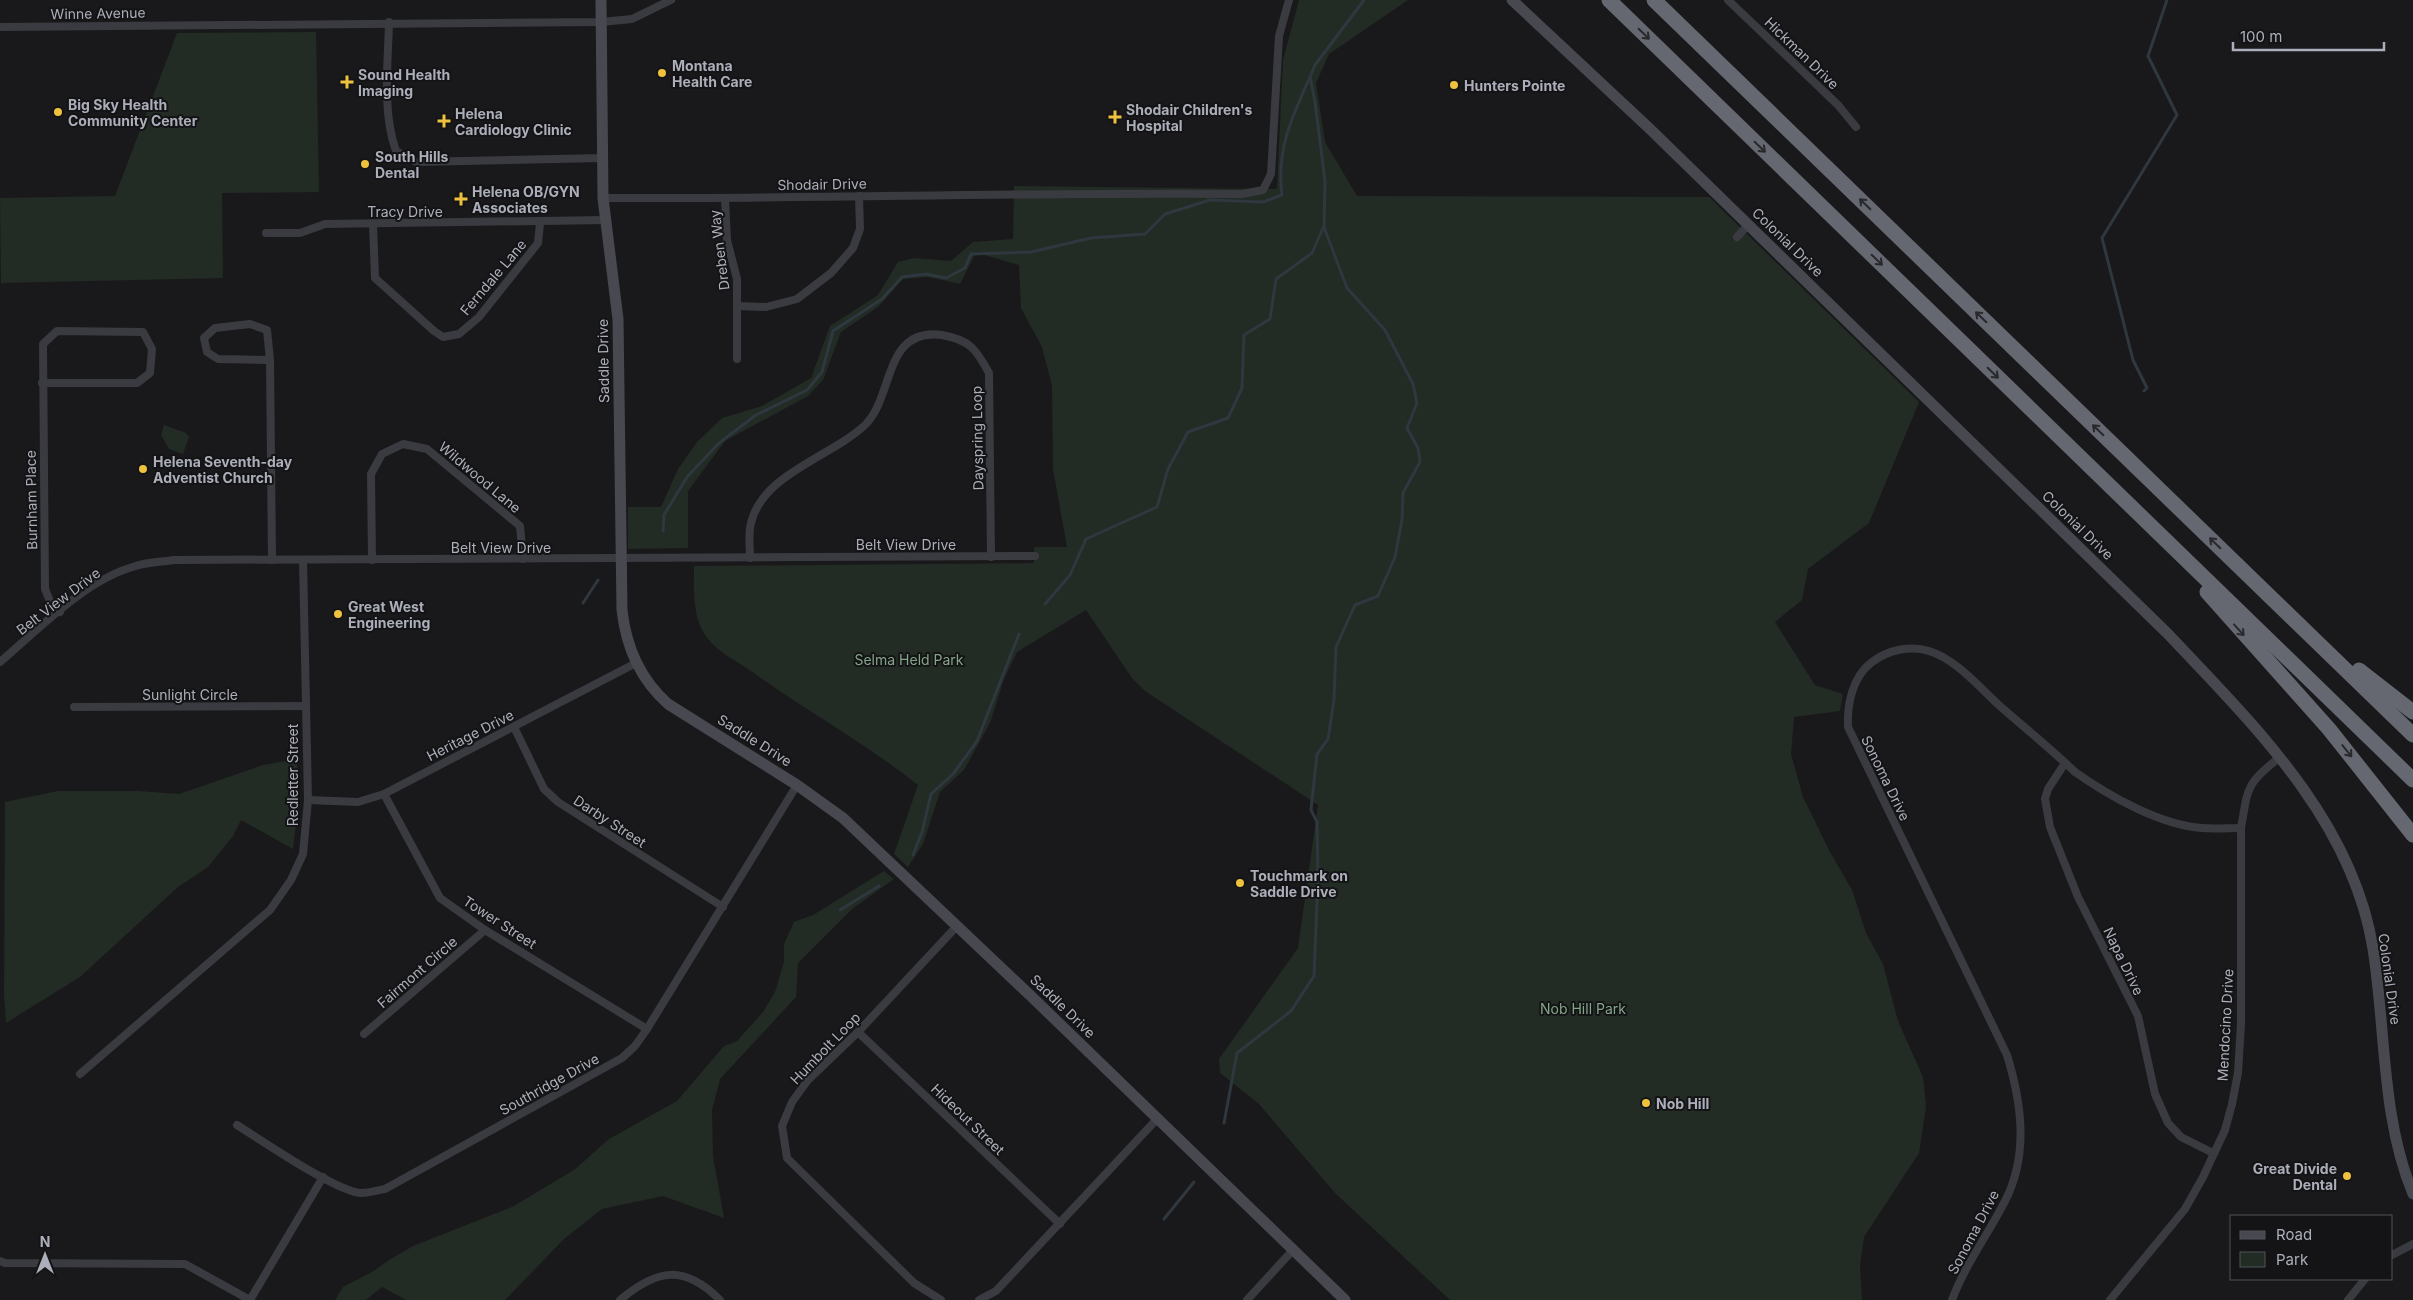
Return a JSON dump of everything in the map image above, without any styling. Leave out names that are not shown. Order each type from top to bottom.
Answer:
[{"type":"highway","points":[[1608,0],[2413,780]]},
{"type":"highway","points":[[1654,0],[2413,735]]},
{"type":"highway","points":[[2163,538],[2222,610],[2329,729],[2413,835]]},
{"type":"highway","points":[[2238,566],[2283,599],[2370,680],[2413,712]]},
{"type":"street","name":"Saddle Drive","points":[[601,0],[605,220],[618,319],[620,558],[624,629],[636,663],[651,689],[668,704],[797,785],[843,818],[1345,1300]]},
{"type":"street","name":"Winne Avenue","points":[[0,27],[389,22],[601,22],[632,19],[671,0]]},
{"type":"street","name":"Shodair Drive","points":[[604,198],[1040,193],[1242,194],[1263,190],[1271,174],[1279,36],[1289,0]]},
{"type":"street","name":"Colonial Drive","points":[[1512,0],[1622,102],[2168,634],[2224,693],[2301,784],[2335,840],[2352,877],[2364,912],[2373,948],[2393,1124],[2404,1172],[2413,1194]]},
{"type":"street","name":"Hickman Drive","points":[[1728,0],[1838,104],[1856,127]]},
{"type":"street","points":[[389,22],[388,115],[391,138],[396,152],[416,162],[603,158]]},
{"type":"street","points":[[737,306],[766,307],[797,299],[831,273],[853,248],[858,235],[860,228],[859,196]]},
{"type":"street","name":"Dreben Way","points":[[725,198],[728,240],[737,279],[737,359]]},
{"type":"street","name":"Tracy Drive","points":[[266,233],[300,232],[325,224],[540,223],[605,220]]},
{"type":"street","name":"Ferndale Lane","points":[[373,224],[375,278],[443,337],[459,334],[479,317],[538,244],[540,223]]},
{"type":"street","points":[[1737,237],[1748,225]]},
{"type":"street","points":[[270,360],[218,359],[207,352],[204,338],[214,328],[250,324],[267,330],[270,360],[272,560]]},
{"type":"street","name":"Burnham Place","points":[[42,383],[137,383],[150,373],[152,349],[143,332],[57,331],[43,344],[42,383],[46,589],[50,601],[60,612]]},
{"type":"street","name":"Dayspring Loop","points":[[750,558],[751,523],[765,496],[784,478],[852,437],[872,418],[883,394],[891,366],[901,351],[911,341],[928,334],[959,338],[975,349],[989,373],[991,556]]},
{"type":"street","name":"Wildwood Lane","points":[[372,560],[371,474],[382,454],[403,444],[427,449],[520,526],[523,559]]},
{"type":"street","name":"Belt View Drive","points":[[0,662],[103,579],[136,566],[174,560],[1035,556]]},
{"type":"street","name":"Redletter Street","points":[[80,1074],[270,910],[291,880],[303,854],[308,800],[303,560]]},
{"type":"street","name":"Sonoma Drive","points":[[1952,1300],[1972,1258],[2005,1202],[2011,1187],[2022,1144],[2018,1102],[2007,1055],[1848,727],[1850,700],[1866,666],[1891,652],[1907,648],[1929,651],[1954,666],[2090,783],[2137,809],[2188,826],[2241,828]]},
{"type":"street","name":"Heritage Drive","points":[[308,800],[358,802],[384,794],[636,663]]},
{"type":"street","name":"Sunlight Circle","points":[[74,707],[305,706]]},
{"type":"street","name":"Darby Street","points":[[514,726],[544,789],[558,802],[723,907]]},
{"type":"street","name":"Mendocino Drive","points":[[2110,1300],[2185,1209],[2225,1130],[2238,1073],[2241,1016],[2241,828],[2245,798],[2251,783],[2278,758]]},
{"type":"street","name":"Napa Drive","points":[[2065,762],[2048,789],[2045,799],[2050,828],[2078,897],[2138,1016],[2155,1094],[2168,1123],[2181,1138],[2214,1154]]},
{"type":"street","name":"Southridge Drive","points":[[237,1125],[323,1177],[362,1193],[385,1189],[622,1058],[635,1046],[647,1029],[797,785]]},
{"type":"street","name":"Tower Street","points":[[384,794],[440,898],[485,930],[647,1029]]},
{"type":"street","name":"Humbolt Loop","points":[[941,1300],[914,1283],[787,1158],[782,1126],[792,1102],[808,1080],[858,1032],[957,926]]},
{"type":"street","name":"Fairmont Circle","points":[[364,1034],[485,930]]},
{"type":"street","name":"Hideout Street","points":[[858,1032],[1060,1224]]},
{"type":"street","points":[[979,1300],[996,1290],[1157,1119]]},
{"type":"street","points":[[0,1261],[5,1263],[185,1264],[250,1300],[323,1177]]},
{"type":"street","points":[[2393,1254],[2413,1244]]},
{"type":"street","points":[[1247,1300],[1293,1250]]},
{"type":"street","points":[[620,1300],[648,1280],[666,1273],[689,1278],[720,1300]]},
{"type":"street","points":[[2348,1300],[2364,1280]]},
{"type":"green space","name":"Nob Hill Park","points":[[1299,0],[1408,0],[1329,54],[1316,83],[1325,142],[1357,196],[1709,197],[1919,402],[1869,523],[1808,569],[1802,600],[1775,622],[1815,685],[1843,694],[1840,711],[1794,717],[1791,754],[1803,797],[1830,852],[1852,890],[1866,933],[1883,964],[1898,1021],[1923,1077],[1926,1107],[1919,1153],[1864,1237],[1860,1265],[1862,1300],[1450,1300],[1335,1193],[1258,1103],[1220,1073],[1219,1059],[1298,948],[1318,805],[1145,691],[1132,678],[1086,610],[1017,652],[1004,679],[990,723],[964,770],[940,792],[923,844],[908,867],[894,854],[918,785],[877,755],[728,656],[708,639],[699,623],[695,604],[694,566],[1034,563],[1034,547],[1067,547],[1053,469],[1052,386],[1042,347],[1021,308],[1019,265],[981,254],[974,256],[960,284],[928,277],[903,279],[878,307],[841,332],[823,380],[808,396],[725,441],[688,491],[688,548],[628,549],[628,507],[661,507],[678,469],[697,442],[722,418],[762,406],[811,378],[830,326],[878,295],[898,262],[914,258],[951,261],[973,242],[1013,239],[1014,186],[1277,189],[1283,60]]},
{"type":"green space","points":[[316,32],[319,192],[222,193],[223,278],[1,283],[0,198],[115,196],[177,33]]},
{"type":"green space","points":[[164,425],[186,433],[189,437],[183,454],[169,449],[161,435]]},
{"type":"green space","points":[[297,759],[297,815],[293,849],[241,820],[233,836],[208,867],[178,887],[80,977],[6,1023],[4,996],[5,802],[58,791],[138,791],[179,794],[263,765]]},
{"type":"green space","points":[[884,871],[894,879],[852,909],[798,963],[796,997],[720,1079],[712,1110],[713,1156],[724,1218],[663,1196],[602,1209],[564,1239],[505,1300],[406,1300],[382,1287],[366,1300],[335,1300],[343,1287],[372,1272],[413,1246],[512,1207],[574,1170],[609,1139],[677,1101],[724,1046],[737,1041],[763,1012],[775,992],[784,962],[784,944],[794,922],[813,915]]},
{"type":"waterway","points":[[1224,1123],[1237,1053],[1291,1011],[1314,976],[1318,878],[1317,822],[1311,810],[1317,754],[1328,739],[1334,700],[1336,647],[1355,605],[1378,596],[1395,557],[1402,520],[1403,493],[1420,462],[1418,448],[1407,428],[1417,403],[1413,384],[1385,330],[1347,288],[1324,227],[1325,181],[1310,77],[1315,65],[1364,0]]},
{"type":"waterway","points":[[2144,391],[2147,388],[2133,360],[2102,238],[2177,115],[2148,56],[2167,0]]},
{"type":"waterway","points":[[663,531],[664,515],[687,477],[719,443],[756,415],[807,390],[822,372],[833,331],[882,299],[902,277],[926,274],[946,278],[965,268],[971,254],[1031,252],[1091,238],[1145,234],[1165,214],[1210,200],[1263,202],[1282,195],[1281,163],[1283,148],[1297,106],[1310,77]]},
{"type":"waterway","points":[[1045,604],[1070,575],[1086,539],[1157,507],[1168,469],[1188,432],[1228,418],[1242,388],[1244,335],[1270,319],[1276,279],[1312,253],[1323,228]]},
{"type":"waterway","points":[[583,603],[598,580]]},
{"type":"waterway","points":[[913,855],[922,832],[931,794],[953,774],[977,741],[1019,634]]},
{"type":"waterway","points":[[840,910],[879,886]]},
{"type":"waterway","points":[[1164,1219],[1194,1182]]},
{"type":"place","name":"Montana Health Care","points":[[662,73]]},
{"type":"place","name":"Sound Health Imaging","points":[[347,82]]},
{"type":"place","name":"Hunters Pointe","points":[[1454,85]]},
{"type":"place","name":"Big Sky Health Community Center","points":[[58,112]]},
{"type":"place","name":"Shodair Children's Hospital","points":[[1115,117]]},
{"type":"place","name":"Helena Cardiology Clinic","points":[[444,121]]},
{"type":"place","name":"South Hills Dental","points":[[365,164]]},
{"type":"place","name":"Helena OB/GYN Associates","points":[[461,199]]},
{"type":"place","name":"Helena Seventh-day Adventist Church","points":[[143,469]]},
{"type":"place","name":"Great West Engineering","points":[[338,614]]},
{"type":"place","name":"Touchmark on Saddle Drive","points":[[1240,883]]},
{"type":"place","name":"Nob Hill","points":[[1646,1103]]},
{"type":"place","name":"Great Divide Dental","points":[[2347,1176]]},
{"type":"park label","name":"Selma Held Park","points":[[909,659]]}]
